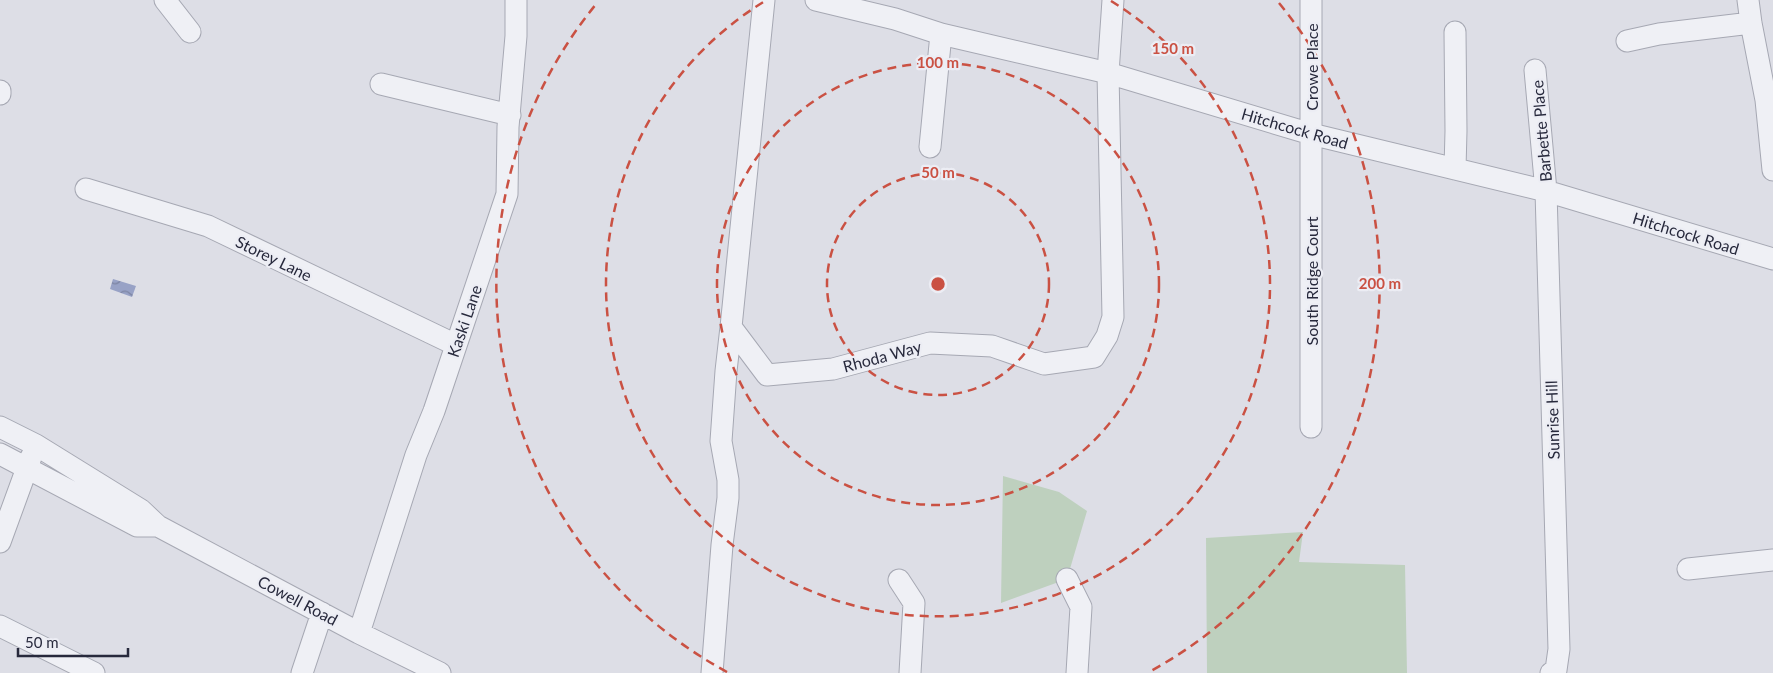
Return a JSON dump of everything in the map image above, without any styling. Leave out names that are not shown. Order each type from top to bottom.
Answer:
[{"type":"street","points":[[165,0],[190,32]]},
{"type":"street","name":"Kaski Lane","points":[[359,633],[416,455],[434,411],[507,194],[508,127],[516,36],[516,0]]},
{"type":"street","points":[[712,673],[722,545],[728,498],[728,480],[721,441],[764,0]]},
{"type":"street","name":"Hitchcock Road","points":[[816,0],[895,10],[941,34],[1108,73],[1311,134],[1546,191],[1773,259]]},
{"type":"street","points":[[1108,73],[1113,0]]},
{"type":"street","name":"Crowe Place","points":[[1311,0],[1311,134]]},
{"type":"street","points":[[1748,0],[1751,23],[1769,100],[1773,170]]},
{"type":"street","points":[[1627,41],[1659,34],[1751,23]]},
{"type":"street","points":[[1455,32],[1455,169]]},
{"type":"street","points":[[930,147],[941,34]]},
{"type":"street","name":"Barbette Place","points":[[1535,70],[1546,191]]},
{"type":"street","name":"Rhoda Way","points":[[731,326],[767,375],[833,369],[930,343],[992,346],[1044,364],[1094,357],[1107,336],[1113,317],[1108,73]]},
{"type":"street","points":[[381,84],[510,115]]},
{"type":"street","name":"South Ridge Court","points":[[1311,134],[1311,427]]},
{"type":"street","name":"Storey Lane","points":[[86,189],[208,226],[456,345]]},
{"type":"street","name":"Sunrise Hill","points":[[1546,191],[1559,649],[1556,670],[1551,673]]},
{"type":"street","name":"Cowell Road","points":[[0,427],[36,445],[141,510],[158,526],[359,633],[440,673]]},
{"type":"street","points":[[0,542],[36,445]]},
{"type":"street","name":"Cowell Road","points":[[0,454],[137,526],[158,526]]},
{"type":"street","points":[[1688,569],[1773,560]]},
{"type":"street","points":[[1067,579],[1081,607],[1077,673]]},
{"type":"street","points":[[899,580],[914,603],[910,673]]},
{"type":"street","points":[[302,673],[322,613]]},
{"type":"street","points":[[0,626],[94,673]]},
{"type":"green space","points":[[1003,476],[1059,492],[1087,511],[1067,579],[1001,603]]},
{"type":"green space","points":[[1303,532],[1299,562],[1405,565],[1407,673],[1207,673],[1206,538]]},
{"type":"water","points":[[113,279],[136,286],[132,297],[110,289]]}]
